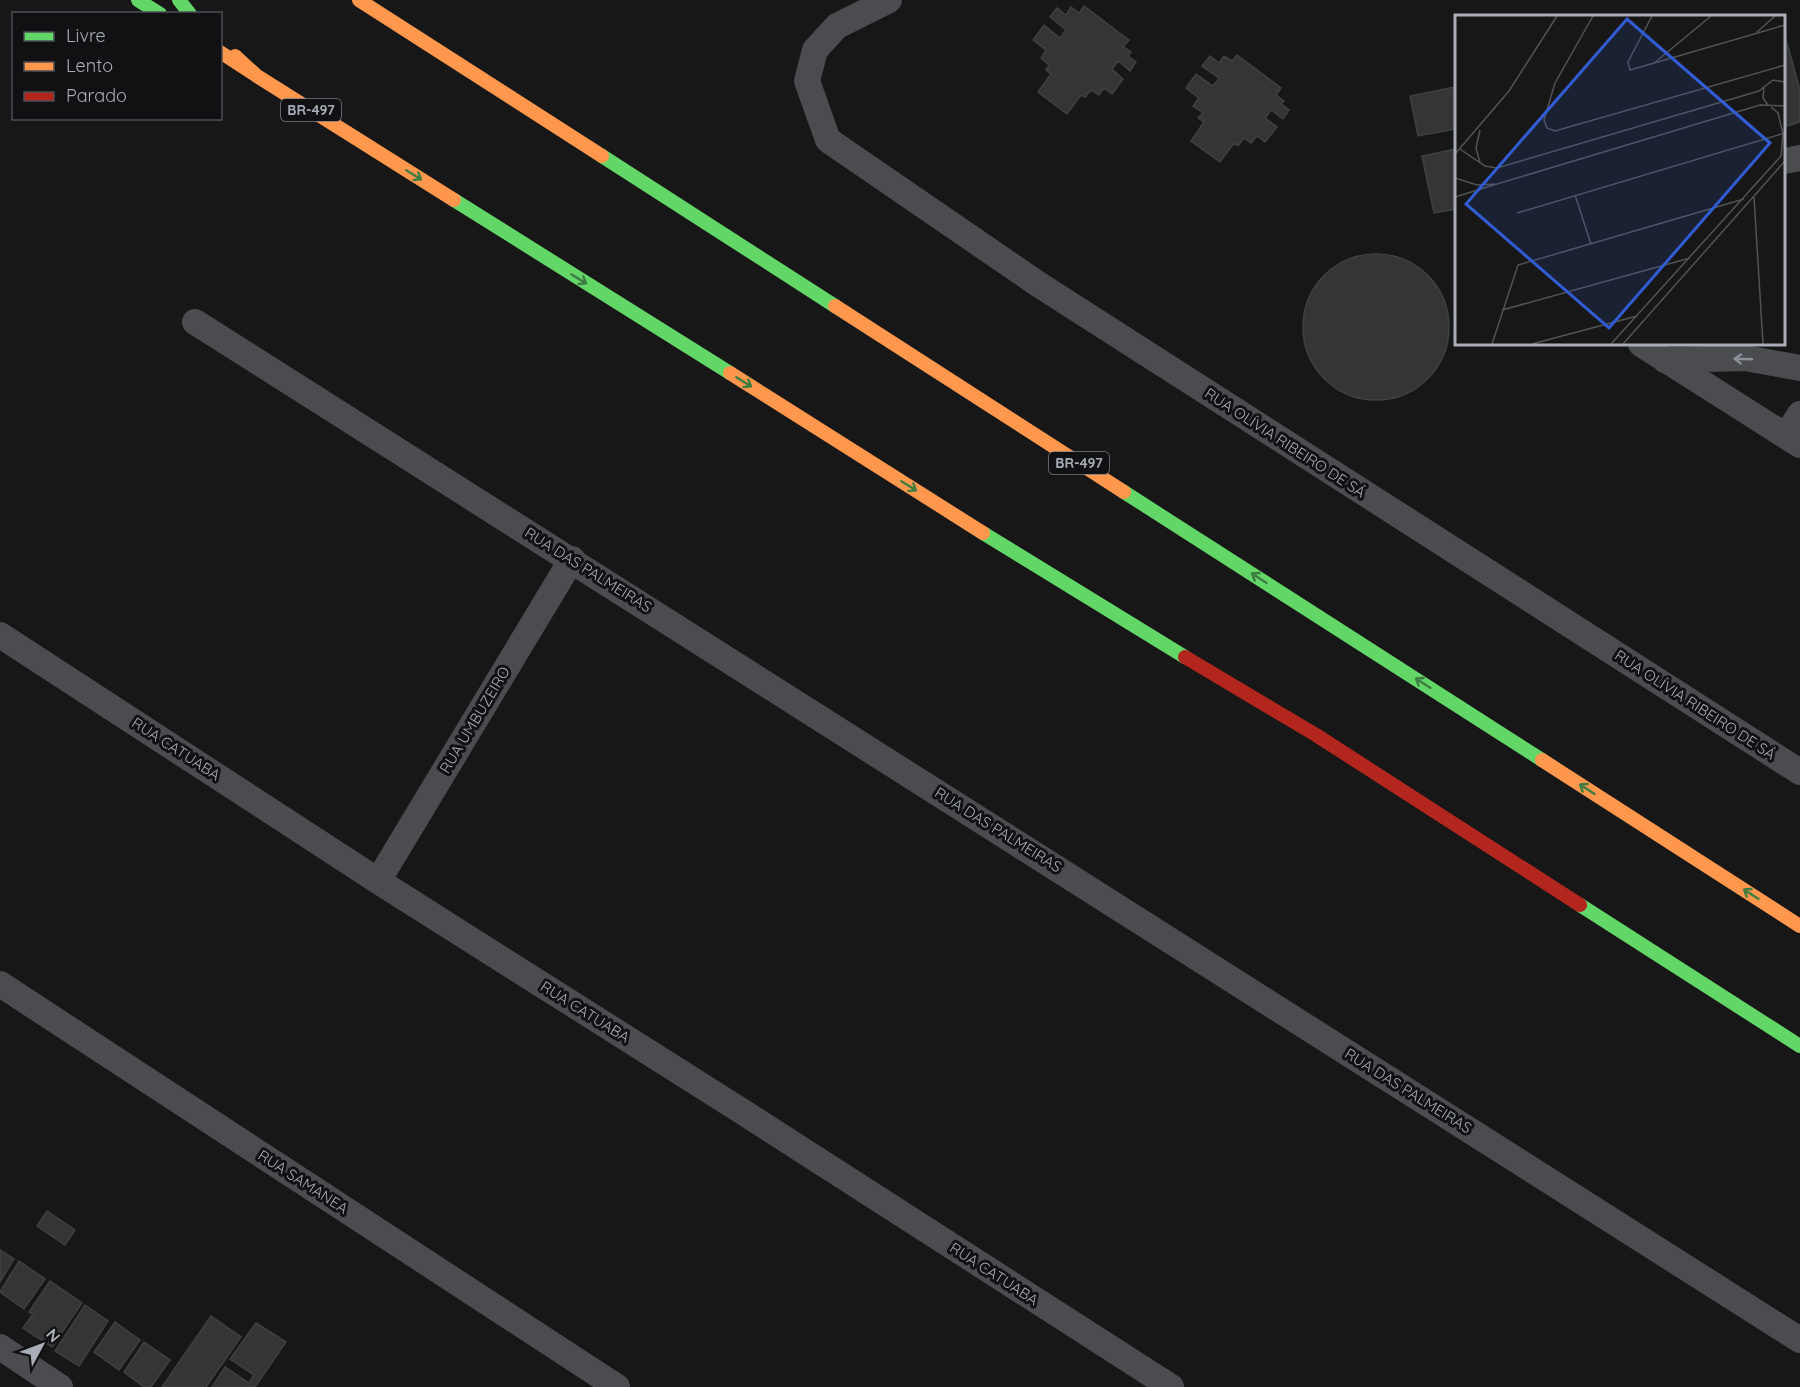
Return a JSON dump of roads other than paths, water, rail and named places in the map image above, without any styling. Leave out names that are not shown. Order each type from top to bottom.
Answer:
[{"type":"main road","points":[[138,0],[157,12]]},
{"type":"main road","points":[[179,0],[188,12]]},
{"type":"main road","name":"BR-497","points":[[359,0],[1800,926]]},
{"type":"main road","name":"BR-497","points":[[222,44],[257,76],[1097,604],[1316,735],[1800,1046]]},
{"type":"main road","points":[[222,53],[257,76]]},
{"type":"street","name":"RUA OLÍVIA RIBEIRO DE SÁ","points":[[889,0],[837,26],[815,50],[807,81],[828,140],[1038,284],[1800,772]]},
{"type":"street","points":[[1785,161],[1800,158]]},
{"type":"street","name":"RUA DAS PALMEIRAS","points":[[195,322],[1800,1340]]},
{"type":"street","points":[[1642,345],[1793,441],[1800,414]]},
{"type":"street","points":[[1665,360],[1745,358],[1800,368]]},
{"type":"street","name":"RUA UMBUZEIRO","points":[[378,881],[572,559]]},
{"type":"street","name":"RUA CATUABA","points":[[0,635],[378,881],[1171,1387]]},
{"type":"street","name":"RUA SAMANEA","points":[[0,984],[610,1385]]},
{"type":"street","points":[[0,1347],[55,1386]]}]
